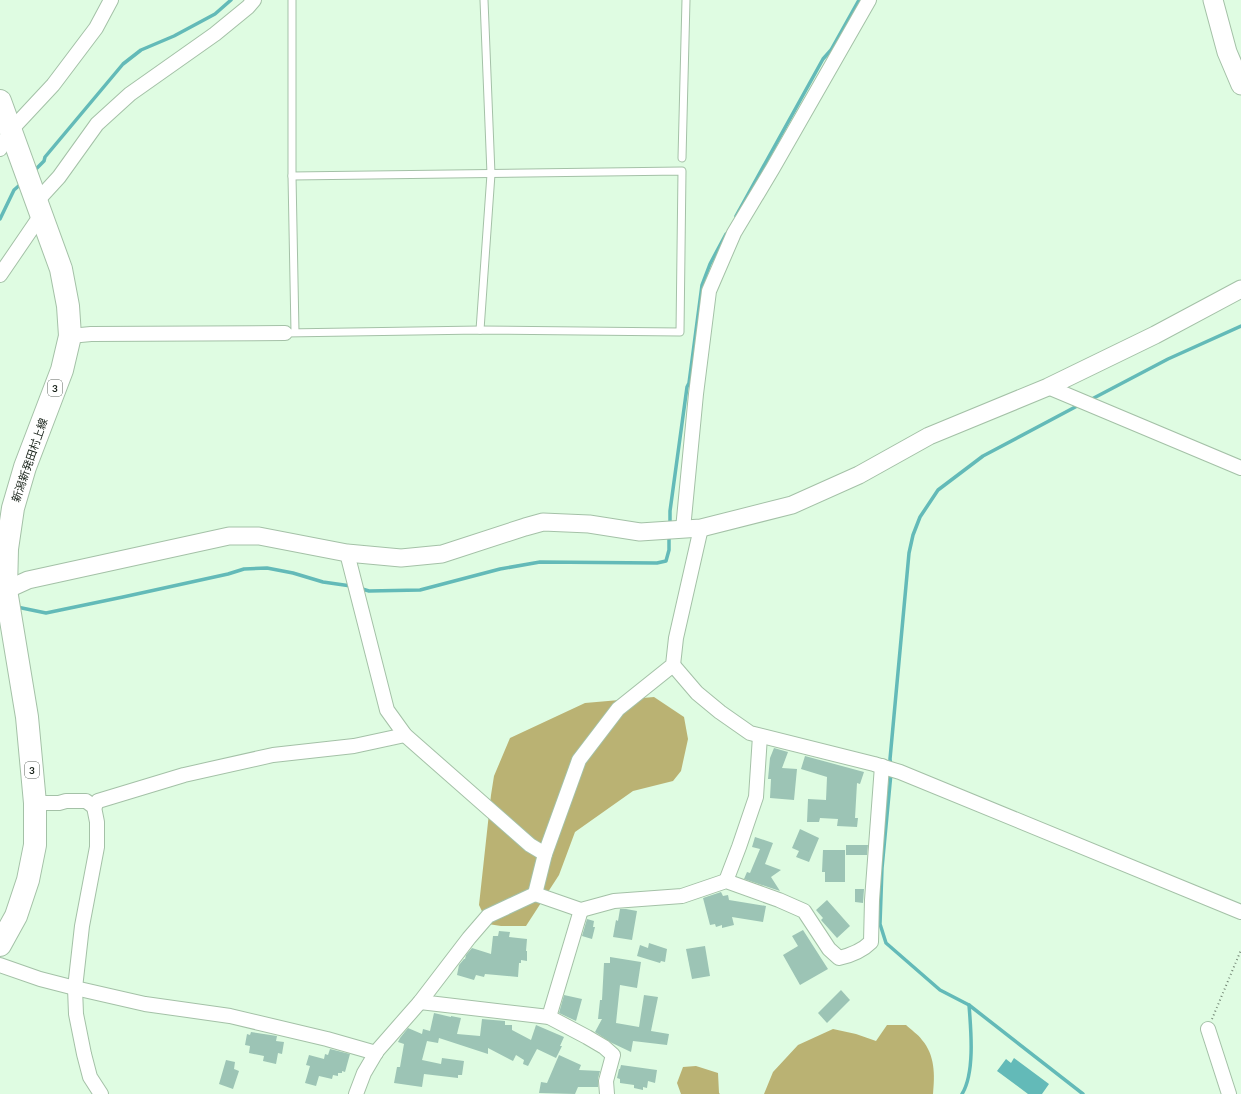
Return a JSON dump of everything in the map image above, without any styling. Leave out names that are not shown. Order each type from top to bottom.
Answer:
[{"type":"main road","points":[[1213,0],[1227,52],[1241,86]]},
{"type":"main road","name":"新潟新発田村上線","points":[[0,101],[9,141],[37,201],[61,269],[68,306],[70,336],[62,370],[25,467],[13,508],[6,515],[7,549],[3,591],[27,717],[35,803],[34,846],[28,880],[16,916],[0,945]]},
{"type":"street","points":[[9,141],[96,28],[111,0]]},
{"type":"street","points":[[0,275],[37,201],[59,177],[97,124],[130,94],[216,34],[248,7],[254,0]]},
{"type":"street","points":[[683,529],[696,394],[709,291],[734,233],[869,0]]},
{"type":"street","points":[[3,591],[28,580],[229,536],[259,536],[347,553],[401,558],[442,554],[543,522],[589,524],[640,532],[701,528],[792,505],[859,475],[929,436],[1048,387],[1155,335],[1241,289]]},
{"type":"street","points":[[70,336],[90,334],[290,333]]},
{"type":"street","points":[[1048,387],[1241,468]]},
{"type":"street","points":[[535,894],[545,854],[579,760],[618,709],[673,665],[676,638],[701,528]]},
{"type":"street","points":[[347,553],[387,710],[405,735],[530,845],[545,854]]},
{"type":"street","points":[[673,665],[697,693],[720,712],[750,733],[882,766],[900,772],[1241,912]]},
{"type":"street","points":[[94,807],[98,801],[184,775],[273,755],[354,746],[405,735]]},
{"type":"street","points":[[726,881],[756,797],[760,736]]},
{"type":"street","points":[[356,1094],[364,1073],[376,1053],[420,1002],[469,938],[488,916],[535,894],[581,910],[614,901],[682,896],[726,881],[779,900],[804,911],[829,948],[839,958],[851,956],[864,948],[871,942],[872,900],[882,766]]},
{"type":"street","points":[[35,803],[86,801],[94,807],[97,822],[97,847],[82,926],[76,988],[76,1014],[90,1077],[101,1094]]},
{"type":"street","points":[[549,1017],[581,910]]},
{"type":"street","points":[[0,965],[40,980],[145,1004],[230,1016],[327,1039],[376,1053]]},
{"type":"street","points":[[420,1002],[549,1017],[587,1037],[613,1054],[606,1081],[607,1094]]},
{"type":"street","points":[[1208,1029],[1229,1094]]},
{"type":"lane","points":[[292,0],[290,333],[480,330],[680,332],[682,171],[292,176]]},
{"type":"lane","points":[[480,330],[491,174],[484,0]]},
{"type":"lane","points":[[682,158],[686,0]]},
{"type":"path","points":[[1208,1029],[1241,950]]},
{"type":"shaded area","points":[[654,697],[684,717],[688,739],[681,771],[673,781],[633,791],[575,832],[559,875],[526,926],[501,926],[488,924],[479,905],[491,795],[494,776],[510,738],[585,703]]},
{"type":"shaded area","points":[[887,1025],[906,1025],[919,1036],[926,1046],[932,1059],[934,1080],[933,1094],[764,1094],[773,1072],[798,1045],[833,1029],[856,1034],[876,1041]]},
{"type":"shaded area","points":[[696,1066],[718,1073],[720,1094],[681,1094],[677,1083],[683,1067]]},
{"type":"water","points":[[1014,1058],[1049,1084],[1042,1094],[1028,1094],[997,1071],[1006,1059],[1011,1063]]},
{"type":"building","points":[[774,748],[788,752],[782,768],[797,769],[794,800],[770,798],[771,779],[768,779],[770,758]]},
{"type":"building","points":[[805,756],[864,772],[860,784],[857,783],[855,818],[858,818],[857,827],[837,826],[838,819],[820,818],[819,822],[807,822],[808,799],[826,800],[827,777],[801,769]]},
{"type":"building","points":[[800,829],[819,838],[809,862],[796,857],[799,851],[792,848]]},
{"type":"building","points":[[755,837],[773,843],[765,864],[781,870],[771,877],[780,891],[744,879],[747,872],[750,873],[760,849],[752,847]]},
{"type":"building","points":[[846,845],[868,845],[867,855],[846,855]]},
{"type":"building","points":[[823,850],[845,850],[845,882],[825,882],[825,872],[822,872]]},
{"type":"building","points":[[855,889],[864,889],[863,903],[855,902]]},
{"type":"building","points":[[721,892],[723,896],[728,895],[729,900],[766,906],[763,922],[732,917],[734,925],[722,928],[722,925],[716,927],[715,924],[710,925],[703,898]]},
{"type":"building","points":[[827,900],[850,926],[837,938],[821,920],[823,918],[816,910]]},
{"type":"building","points":[[620,909],[637,911],[632,940],[613,937],[616,920],[618,921]]},
{"type":"building","points":[[587,919],[594,921],[593,927],[595,927],[592,939],[582,936]]},
{"type":"building","points":[[803,930],[828,969],[800,985],[783,955],[798,946],[792,936]]},
{"type":"building","points":[[499,931],[510,932],[509,937],[527,939],[527,961],[521,960],[521,963],[519,963],[518,977],[485,974],[484,977],[476,975],[474,980],[457,975],[459,965],[472,948],[491,954],[493,936],[498,936]]},
{"type":"building","points":[[649,943],[667,949],[665,962],[661,961],[660,963],[637,956],[640,945],[648,948]]},
{"type":"building","points":[[705,946],[710,976],[692,979],[686,949]]},
{"type":"building","points":[[610,957],[641,962],[637,988],[620,985],[616,1023],[639,1027],[644,995],[658,997],[651,1031],[669,1034],[667,1045],[633,1041],[631,1052],[612,1043],[595,1032],[602,1019],[598,1019],[600,1000],[602,1000],[604,963],[610,963]]},
{"type":"building","points":[[841,990],[850,1000],[827,1023],[818,1013]]},
{"type":"building","points":[[564,995],[582,999],[576,1021],[559,1013]]},
{"type":"building","points":[[434,1013],[461,1018],[457,1034],[480,1036],[482,1019],[505,1021],[505,1025],[512,1025],[512,1030],[531,1040],[536,1025],[564,1037],[560,1046],[562,1046],[556,1058],[537,1049],[528,1066],[523,1064],[524,1060],[516,1055],[513,1061],[488,1048],[488,1054],[439,1038],[438,1043],[427,1041],[422,1060],[441,1064],[442,1058],[464,1061],[462,1075],[458,1075],[458,1078],[424,1074],[422,1087],[394,1083],[397,1067],[400,1067],[404,1044],[398,1042],[400,1038],[408,1028],[422,1034],[423,1029],[430,1031]]},
{"type":"building","points":[[251,1032],[277,1036],[276,1041],[284,1042],[282,1054],[278,1053],[276,1064],[263,1061],[264,1056],[249,1053],[250,1046],[245,1045],[247,1034],[250,1035]]},
{"type":"building","points":[[330,1049],[350,1054],[345,1072],[342,1071],[342,1073],[338,1073],[338,1076],[333,1075],[332,1079],[319,1076],[316,1086],[305,1083],[310,1066],[306,1065],[309,1055],[324,1059],[325,1054],[328,1055]]},
{"type":"building","points":[[559,1055],[581,1065],[579,1070],[600,1071],[598,1087],[578,1087],[575,1094],[539,1093],[541,1082],[547,1083]]},
{"type":"building","points":[[226,1060],[235,1062],[234,1069],[239,1071],[233,1089],[219,1084]]},
{"type":"building","points":[[621,1065],[657,1070],[655,1083],[648,1081],[647,1088],[643,1087],[643,1090],[634,1088],[634,1085],[620,1083],[620,1079],[617,1078]]},
{"type":"waterway","points":[[33,172],[44,161],[45,157],[123,64],[141,50],[174,36],[215,14],[231,0]]},
{"type":"waterway","points":[[736,216],[823,59],[831,50],[859,0]]},
{"type":"waterway","points":[[0,219],[14,190],[22,183]]},
{"type":"waterway","points":[[670,526],[670,511],[702,285],[710,264],[726,234]]},
{"type":"waterway","points":[[1090,400],[1168,359],[1241,326]]},
{"type":"waterway","points":[[891,767],[890,759],[909,553],[913,535],[920,517],[938,490],[983,456],[1079,405]]},
{"type":"waterway","points":[[359,588],[369,591],[420,590],[500,569],[540,562],[657,563],[666,561],[669,550],[669,534]]},
{"type":"waterway","points":[[17,607],[46,613],[228,574],[244,569],[267,568],[293,573],[323,582],[351,586]]},
{"type":"waterway","points":[[891,773],[882,868],[880,924],[886,943],[940,990],[969,1005],[1083,1094]]},
{"type":"waterway","points":[[962,1094],[969,1075],[971,1051],[969,1005]]}]
